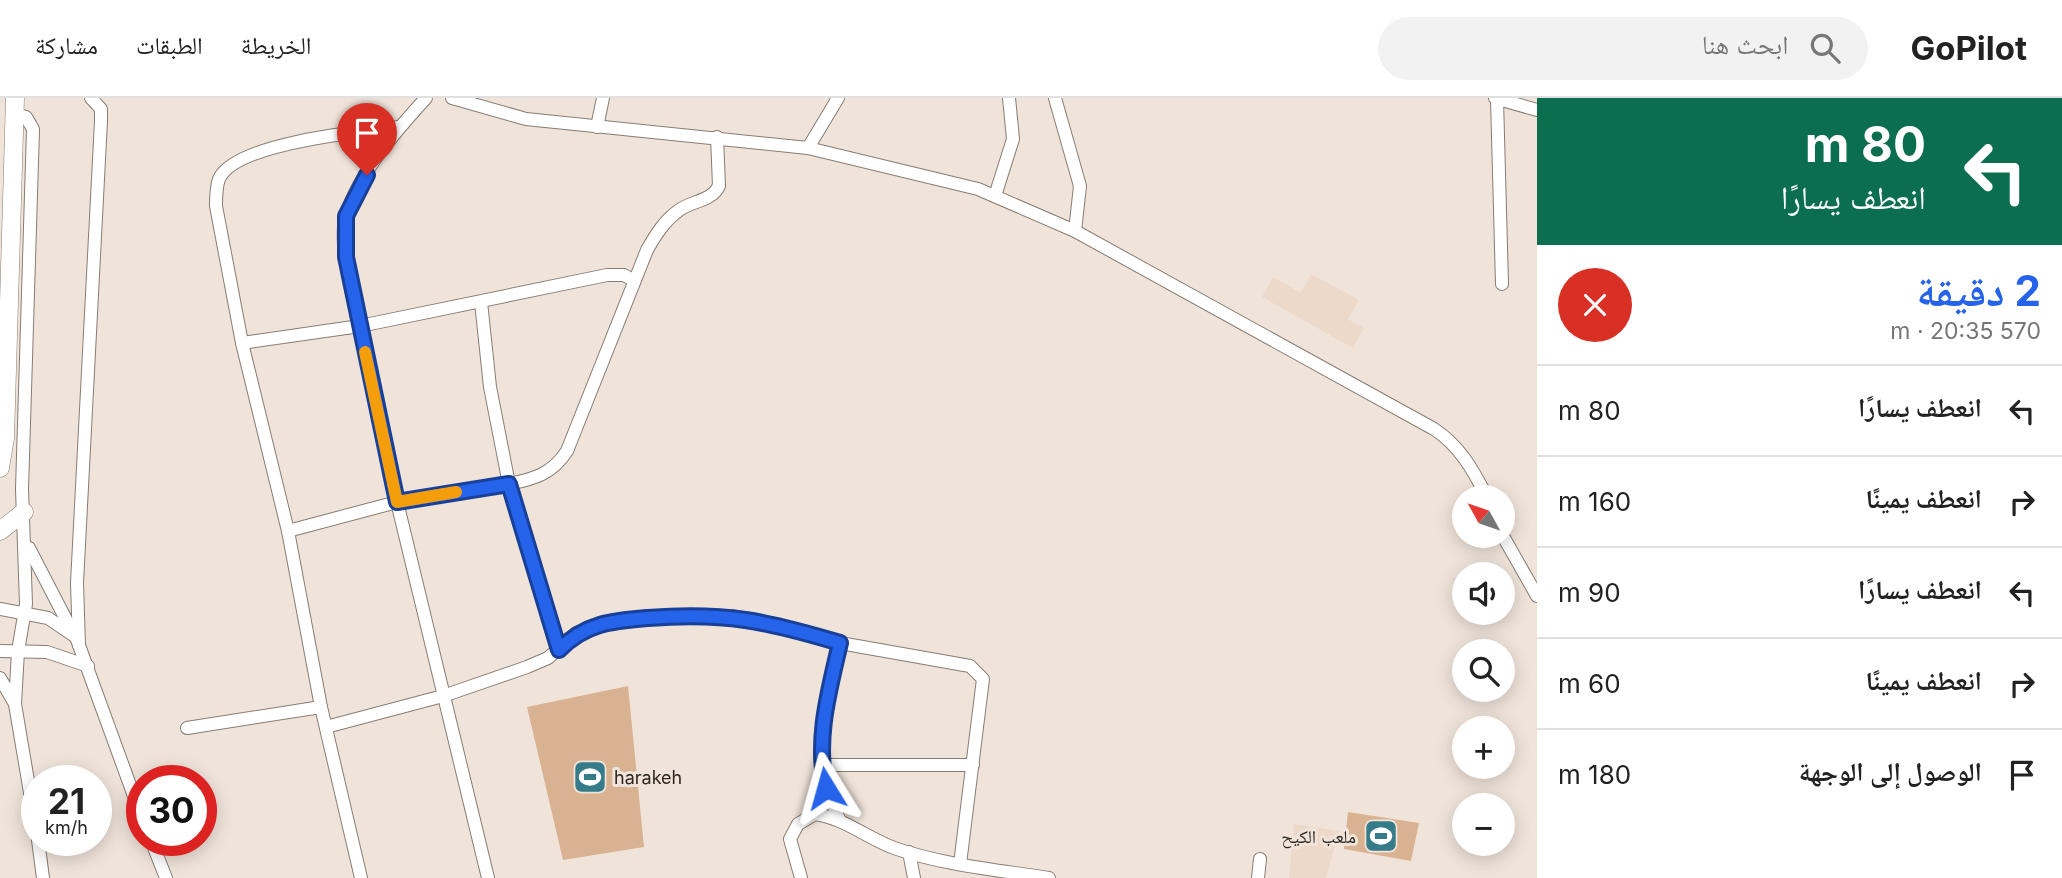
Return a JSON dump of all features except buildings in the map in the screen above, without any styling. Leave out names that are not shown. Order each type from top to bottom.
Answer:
[{"type":"highway","points":[[0,468],[5,438],[15,106]]},
{"type":"highway","points":[[0,531],[24,512]]},
{"type":"street","points":[[77,641],[77,570],[102,121],[101,109],[91,98]]},
{"type":"street","points":[[426,98],[399,127],[367,175],[346,216],[346,257],[397,502],[488,878]]},
{"type":"street","points":[[452,98],[526,119],[808,148],[921,173],[995,196],[1075,231],[1434,429],[1458,449],[1480,485]]},
{"type":"street","points":[[597,127],[603,98]]},
{"type":"street","points":[[808,148],[838,98]]},
{"type":"street","points":[[995,196],[1013,139],[1009,98]]},
{"type":"street","points":[[1055,98],[1080,186],[1075,231]]},
{"type":"street","points":[[1502,284],[1496,99],[1537,110]]},
{"type":"street","points":[[15,106],[33,129],[24,512],[25,613],[18,651],[15,704],[25,765]]},
{"type":"street","points":[[361,878],[321,707],[288,531],[242,343],[216,206],[219,178],[232,163],[249,154],[345,133],[399,127]]},
{"type":"street","points":[[288,531],[397,502],[509,484],[545,474],[557,465],[567,451],[633,280],[660,228],[676,212],[716,192],[720,179],[718,137]]},
{"type":"street","points":[[242,343],[360,326],[607,275],[633,280]]},
{"type":"street","points":[[481,302],[490,387],[509,484],[559,650]]},
{"type":"street","points":[[26,540],[47,588],[88,666],[126,773]]},
{"type":"street","points":[[1510,548],[1537,596]]},
{"type":"street","points":[[0,609],[54,621],[77,641]]},
{"type":"street","points":[[326,727],[443,696],[527,667],[559,650],[576,633],[611,621],[722,615],[757,621],[840,643],[970,666],[984,679],[960,864]]},
{"type":"street","points":[[840,643],[826,706],[821,765],[826,788],[840,821]]},
{"type":"street","points":[[0,651],[47,652],[88,666]]},
{"type":"street","points":[[0,678],[3,692],[15,704]]},
{"type":"street","points":[[187,728],[321,707]]},
{"type":"street","points":[[821,765],[973,765]]},
{"type":"street","points":[[801,878],[790,839],[798,824],[815,814],[840,821],[874,839],[909,852],[960,864],[1049,878]]},
{"type":"street","points":[[909,852],[914,878]]},
{"type":"street","points":[[40,856],[43,878]]},
{"type":"street","points":[[157,856],[166,878]]},
{"type":"street","points":[[1258,878],[1260,859]]},
{"type":"shaded area","points":[[1311,274],[1359,300],[1348,319],[1364,328],[1353,348],[1262,297],[1273,277],[1301,293]]},
{"type":"shaded area","name":"harakeh","points":[[628,686],[644,847],[563,860],[527,707]]},
{"type":"shaded area","name":"ملعب الكيح","points":[[1348,812],[1419,823],[1411,861],[1344,849]]},
{"type":"shaded area","points":[[1294,824],[1339,831],[1326,878],[1289,878]]},
{"type":"slow traffic","points":[[365,352],[397,502],[456,492]]},
{"type":"place","name":"harakeh","points":[[590,777]]},
{"type":"place","name":"ملعب الكيح","points":[[1381,836]]},
{"type":"route","points":[[367,175],[346,216],[344,239],[348,275],[397,502],[509,484],[519,509],[559,650],[576,633],[590,626],[611,621],[688,615],[732,616],[779,625],[840,643],[826,706],[821,745],[821,765],[826,788]]}]
